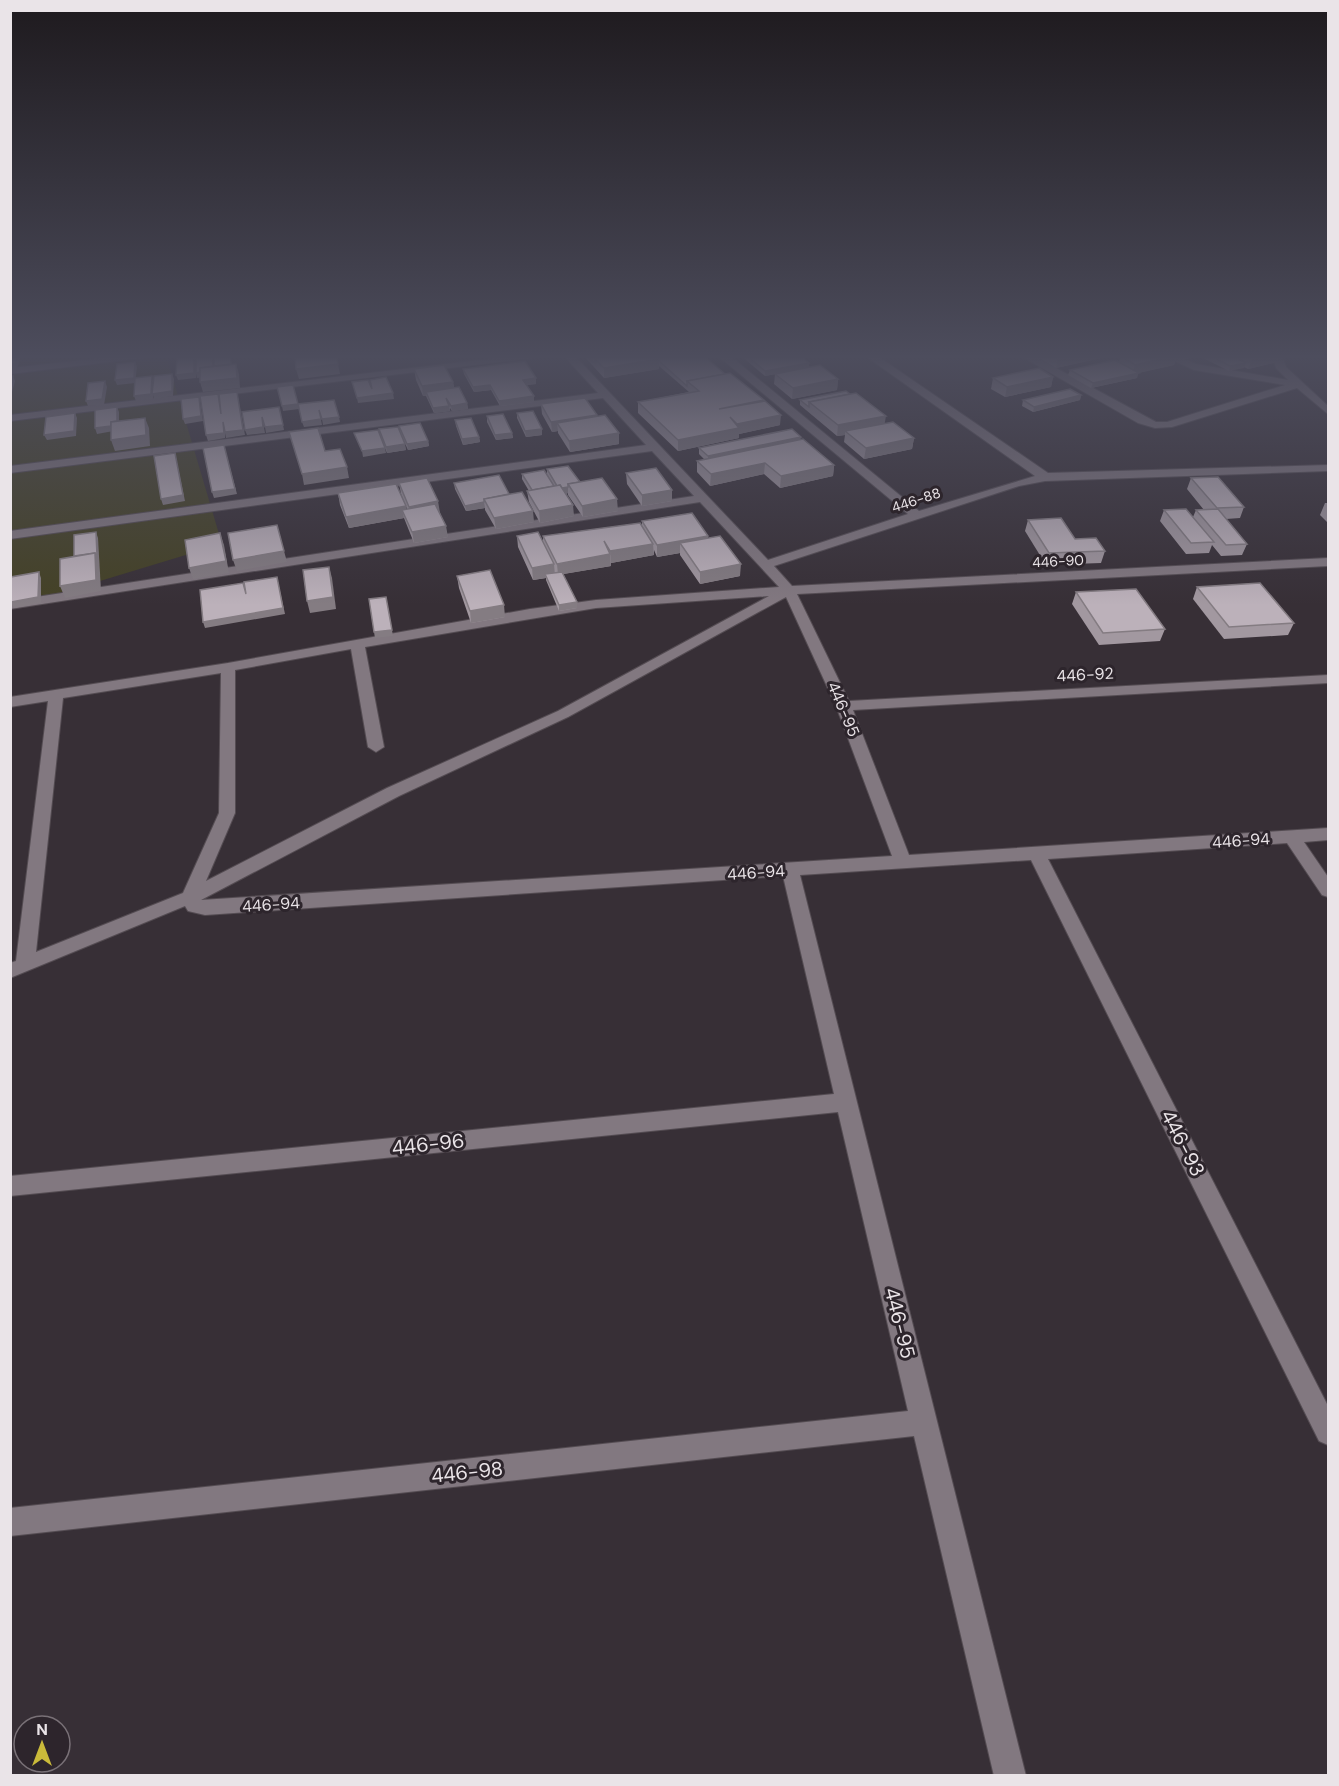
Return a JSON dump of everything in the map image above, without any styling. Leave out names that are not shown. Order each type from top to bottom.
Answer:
[{"type":"street","points":[[10,470],[261,438]]},
{"type":"street","name":"446-95","points":[[647,438],[789,590],[844,706],[903,862]]},
{"type":"street","points":[[823,438],[916,515]]},
{"type":"street","points":[[989,438],[1045,477]]},
{"type":"street","points":[[10,536],[655,447]]},
{"type":"street","name":"446-88","points":[[766,564],[1016,483],[1045,477],[1329,468]]},
{"type":"street","points":[[10,604],[704,498]]},
{"type":"street","name":"446-90","points":[[10,702],[357,645],[519,615],[596,604],[789,590],[1329,562]]},
{"type":"street","points":[[18,968],[190,897],[393,792],[563,714],[789,590]]},
{"type":"street","points":[[357,645],[376,747]]},
{"type":"street","points":[[190,897],[227,813],[230,788],[228,667]]},
{"type":"street","name":"446-92","points":[[844,706],[1329,678]]},
{"type":"street","points":[[18,968],[56,695]]},
{"type":"street","name":"446-94","points":[[190,897],[194,906],[205,908],[1329,834]]},
{"type":"street","points":[[1292,837],[1329,890]]},
{"type":"street","name":"446-93","points":[[1037,854],[1329,1432]]},
{"type":"street","name":"446-95","points":[[790,870],[1010,1776]]},
{"type":"street","name":"446-96","points":[[10,1186],[846,1102]]},
{"type":"street","name":"446-98","points":[[10,1522],[924,1422]]},
{"type":"shaded area","points":[[11,438],[191,438],[222,544],[11,608]]},
{"type":"building","points":[[291,438],[321,438],[325,451],[340,449],[347,467],[302,474]]},
{"type":"building","points":[[356,438],[381,438],[385,448],[362,451]]},
{"type":"building","points":[[383,438],[403,438],[405,444],[386,447]]},
{"type":"building","points":[[404,438],[427,438],[428,441],[407,444]]},
{"type":"building","points":[[567,438],[586,438],[569,441]]},
{"type":"building","points":[[746,438],[794,438],[708,456],[699,448]]},
{"type":"building","points":[[854,438],[912,438],[866,448]]},
{"type":"building","points":[[803,439],[834,465],[781,476],[765,463],[711,474],[697,461]]},
{"type":"building","points":[[224,445],[235,489],[212,492],[203,448]]},
{"type":"building","points":[[175,453],[183,495],[161,499],[154,456]]},
{"type":"building","points":[[568,466],[580,482],[568,484],[568,487],[557,486],[547,469]]},
{"type":"building","points":[[656,468],[672,490],[642,495],[626,473]]},
{"type":"building","points":[[544,470],[554,486],[532,490],[522,474]]},
{"type":"building","points":[[499,475],[509,494],[465,506],[454,483]]},
{"type":"building","points":[[1218,477],[1244,507],[1217,508],[1191,478]]},
{"type":"building","points":[[427,478],[438,501],[409,507],[399,483]]},
{"type":"building","points":[[602,478],[617,499],[582,506],[568,484]]},
{"type":"building","points":[[396,484],[406,506],[346,517],[338,493]]},
{"type":"building","points":[[560,485],[573,505],[539,511],[527,491]]},
{"type":"building","points":[[522,492],[533,511],[494,518],[484,499]]},
{"type":"building","points":[[435,504],[446,526],[412,532],[402,510]]},
{"type":"building","points":[[1186,509],[1214,542],[1191,543],[1164,510]]},
{"type":"building","points":[[1218,509],[1247,544],[1226,545],[1196,510]]},
{"type":"building","points":[[692,513],[708,536],[657,545],[642,521]]},
{"type":"building","points":[[1061,518],[1075,539],[1096,538],[1105,551],[1049,553],[1028,520]]},
{"type":"building","points":[[640,523],[653,544],[610,551],[604,541],[610,554],[557,564],[543,536]]},
{"type":"building","points":[[277,525],[284,551],[233,560],[228,533]]},
{"type":"building","points":[[96,532],[97,556],[95,553],[74,556],[74,535]]},
{"type":"building","points":[[538,532],[554,564],[532,568],[517,536]]},
{"type":"building","points":[[220,533],[226,561],[189,568],[185,540]]},
{"type":"building","points":[[720,536],[741,564],[700,572],[680,543]]},
{"type":"building","points":[[95,553],[96,580],[60,586],[60,559]]},
{"type":"building","points":[[329,567],[333,597],[307,601],[303,570]]},
{"type":"building","points":[[490,570],[504,605],[470,611],[457,576]]},
{"type":"building","points":[[39,572],[38,597],[11,602],[11,577]]},
{"type":"building","points":[[562,572],[577,602],[559,605],[545,574]]},
{"type":"building","points":[[277,577],[283,608],[203,622],[200,590],[243,583],[246,594],[244,582]]},
{"type":"building","points":[[1260,583],[1294,623],[1229,627],[1197,587]]},
{"type":"building","points":[[1136,589],[1165,629],[1103,633],[1076,592]]},
{"type":"building","points":[[386,597],[392,630],[374,632],[369,599]]}]
